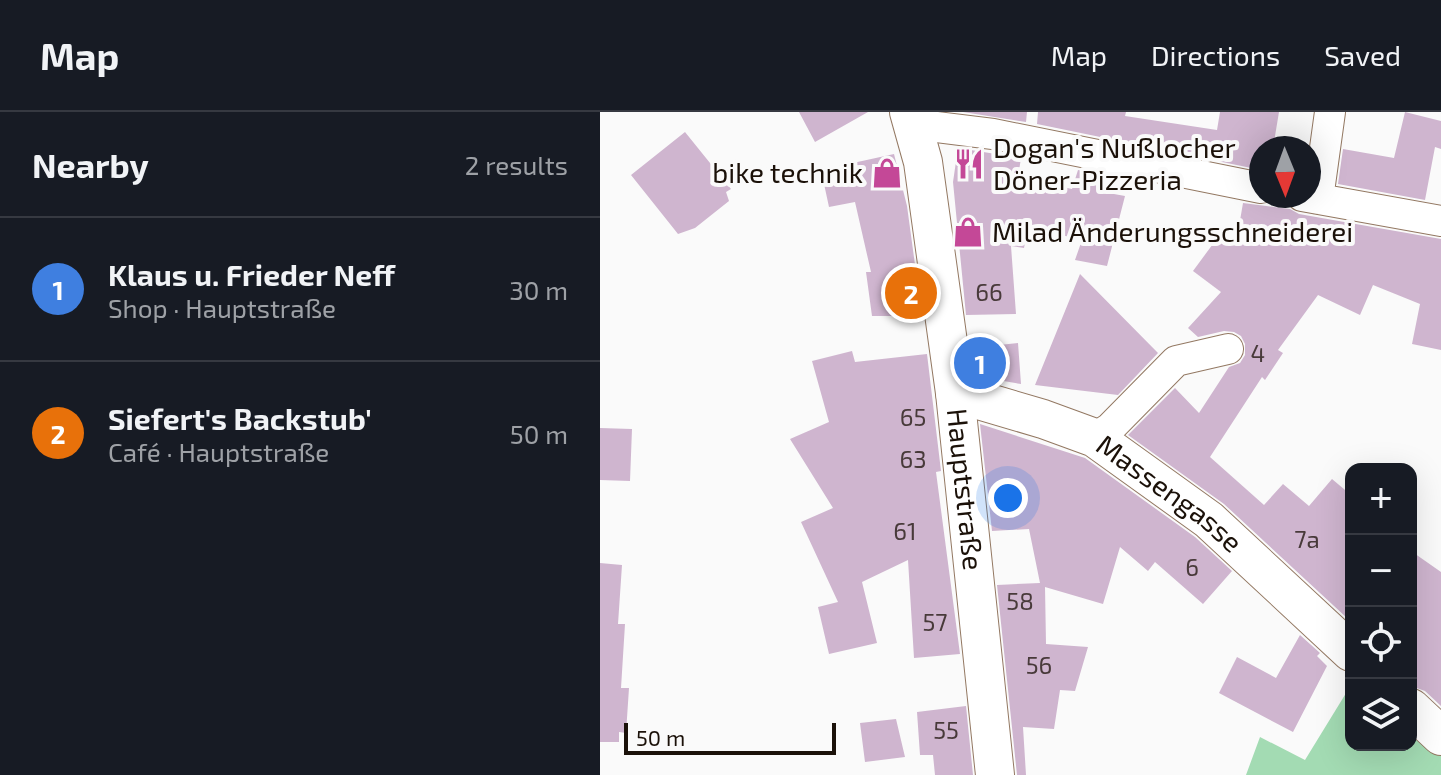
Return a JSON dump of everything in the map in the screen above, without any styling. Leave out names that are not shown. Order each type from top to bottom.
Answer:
[{"type":"main road","name":"Hauptstraße","points":[[911,118],[923,162],[955,393],[995,775]]},
{"type":"main road","name":"Massengasse","points":[[955,393],[1095,438],[1209,520],[1345,646]]},
{"type":"main road","points":[[1417,714],[1441,736]]},
{"type":"street","points":[[1321,151],[1330,112]]},
{"type":"street","points":[[911,118],[1249,186]]},
{"type":"street","points":[[1321,200],[1441,221]]},
{"type":"street","points":[[1095,438],[1110,428],[1176,361],[1228,349]]},
{"type":"green space","points":[[1345,695],[1345,751],[1417,751],[1417,732],[1441,753],[1441,775],[1246,775],[1260,737],[1305,760]]},
{"type":"building","points":[[799,112],[868,112],[815,142]]},
{"type":"building","points":[[963,112],[1027,112],[1026,122]]},
{"type":"building","points":[[1038,112],[1126,112],[1125,116],[1217,130],[1220,112],[1279,112],[1275,136],[1249,136],[1249,168],[1037,124]]},
{"type":"building","points":[[1405,112],[1441,121],[1441,149],[1435,147],[1425,200],[1338,184],[1343,149],[1394,158]]},
{"type":"building","points":[[685,132],[731,189],[726,192],[729,201],[695,228],[678,234],[631,175]]},
{"type":"building","points":[[958,148],[1021,158],[1018,177],[1072,189],[1078,170],[1118,177],[1114,194],[1125,196],[1107,266],[1075,260],[1082,240],[1028,227],[1024,248],[1011,246],[1016,314],[966,315],[953,182]]},
{"type":"building","points":[[894,154],[907,206],[922,316],[872,316],[866,272],[871,272],[855,202],[829,207],[821,170]]},
{"type":"building","points":[[1243,203],[1249,204],[1249,208],[1290,209],[1299,214],[1441,239],[1441,350],[1412,344],[1420,304],[1373,285],[1360,315],[1318,295],[1278,350],[1283,353],[1265,380],[1262,377],[1210,457],[1264,505],[1283,484],[1309,506],[1332,479],[1345,490],[1345,616],[1224,504],[1128,435],[1175,388],[1199,413],[1229,367],[1240,363],[1245,355],[1245,344],[1241,336],[1234,332],[1198,337],[1188,328],[1221,292],[1193,271],[1221,233],[1236,244]]},
{"type":"building","points":[[1080,274],[1158,353],[1118,395],[1035,385]]},
{"type":"building","points":[[1018,343],[1021,384],[975,376],[971,348]]},
{"type":"building","points":[[852,351],[855,362],[927,354],[941,471],[936,472],[960,654],[914,658],[908,560],[862,582],[877,643],[829,654],[818,607],[838,602],[801,522],[833,508],[790,439],[829,422],[812,361]]},
{"type":"building","points":[[980,424],[1085,458],[1195,537],[1232,571],[1203,604],[1155,562],[1148,571],[1120,547],[1103,604],[1045,587],[1046,644],[1088,647],[1075,691],[1060,690],[1054,729],[1023,727],[1026,775],[1017,775],[997,585],[1040,583],[1029,529],[992,531]]},
{"type":"building","points":[[600,428],[632,429],[630,481],[600,480]]},
{"type":"building","points":[[1417,555],[1441,572],[1441,706],[1425,691],[1417,688]]},
{"type":"building","points":[[600,563],[622,565],[618,624],[625,624],[621,688],[629,688],[626,733],[619,732],[619,742],[600,742]]},
{"type":"building","points":[[1300,635],[1320,653],[1317,656],[1327,666],[1293,732],[1219,693],[1237,657],[1276,678]]},
{"type":"building","points":[[966,706],[973,775],[935,775],[933,755],[920,755],[917,712]]},
{"type":"building","points":[[896,719],[905,757],[865,762],[860,723]]},
{"type":"place","name":"Dogan's Nußlocher Döner-Pizzeria","points":[[969,164]]},
{"type":"place","name":"bike technik","points":[[887,173]]},
{"type":"place","name":"Milad Änderungsschneiderei","points":[[968,232]]},
{"type":"place","name":"Siefert's Backstub'","points":[[911,293]]},
{"type":"place","name":"Klaus u. Frieder Neff","points":[[980,363]]}]
